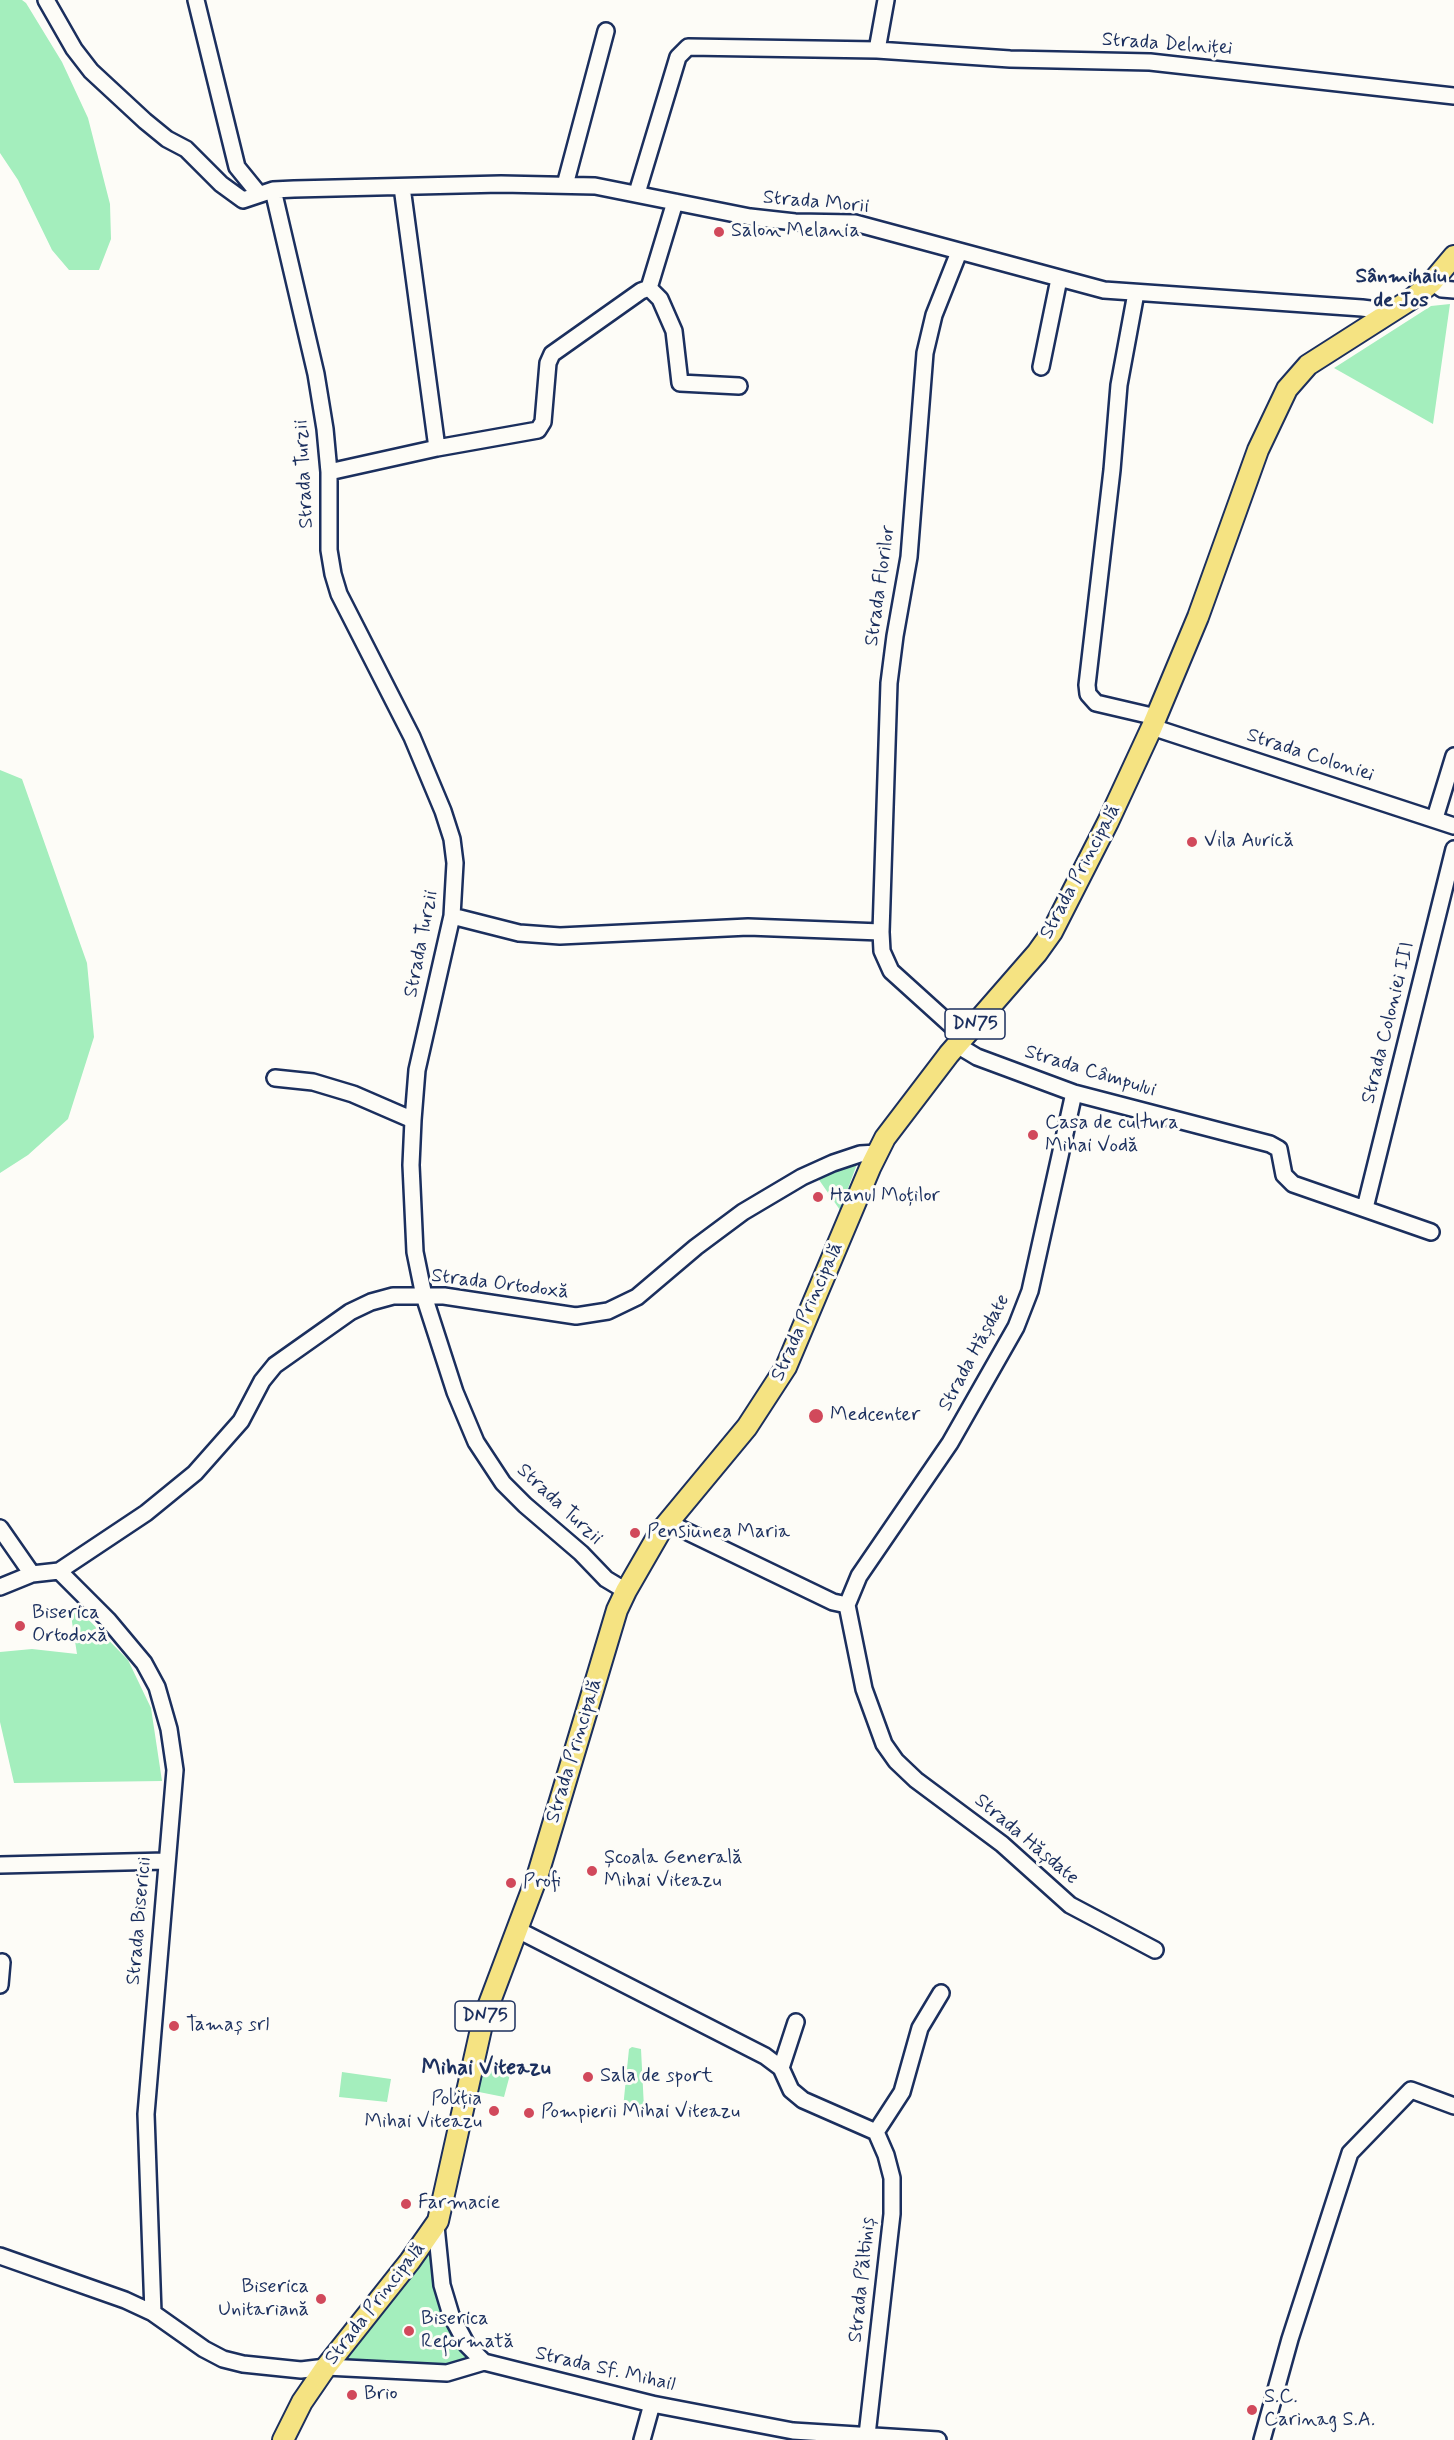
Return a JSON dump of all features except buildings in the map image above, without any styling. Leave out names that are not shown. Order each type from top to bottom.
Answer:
[{"type":"main road","name":"Strada Principală","points":[[283,2440],[302,2402],[326,2367],[436,2226],[483,2020],[518,1930],[585,1722],[617,1610],[626,1591],[668,1522],[747,1427],[786,1367],[877,1153],[898,1119],[1052,932],[1108,822],[1154,722],[1198,617],[1258,450],[1279,403],[1295,379],[1308,365],[1413,298],[1432,282],[1454,256]]},
{"type":"street","name":"Strada Morii","points":[[46,0],[85,64],[167,139],[186,149],[221,184],[243,200],[266,192],[501,184],[595,186],[750,217],[795,222],[855,223],[1104,290],[1362,308],[1370,309],[1380,321]]},
{"type":"street","points":[[196,0],[237,167],[266,192]]},
{"type":"street","points":[[877,51],[886,0]]},
{"type":"street","points":[[565,185],[606,31]]},
{"type":"street","name":"Strada Delniței","points":[[637,193],[678,57],[683,50],[695,46],[877,51],[1010,59],[1150,62],[1454,96]]},
{"type":"street","points":[[402,187],[437,448]]},
{"type":"street","name":"Strada Turzii","points":[[266,192],[316,374],[329,472],[329,550],[333,574],[339,594],[412,737],[443,811],[452,839],[455,863],[452,916],[417,1070],[413,1119],[411,1165],[415,1252],[424,1296],[455,1392],[476,1442],[503,1483],[581,1553],[606,1579],[626,1591]]},
{"type":"street","points":[[649,288],[675,202]]},
{"type":"street","name":"Strada Florilor","points":[[959,252],[934,315],[925,353],[909,557],[889,683],[881,932],[882,951],[891,971],[960,1041]]},
{"type":"street","points":[[1041,367],[1059,279]]},
{"type":"street","points":[[1432,282],[1442,289],[1454,290]]},
{"type":"street","points":[[329,472],[437,448],[538,430],[543,422],[548,363],[552,354],[640,291],[649,288]]},
{"type":"street","points":[[649,288],[660,299],[674,331],[680,383],[739,386]]},
{"type":"street","name":"Strada Coloniei","points":[[1136,293],[1119,385],[1112,470],[1087,685],[1088,694],[1096,703],[1454,826]]},
{"type":"street","points":[[1435,818],[1454,756]]},
{"type":"street","name":"Strada Coloniei III","points":[[1365,1208],[1454,849]]},
{"type":"street","points":[[452,916],[519,933],[560,936],[748,927],[881,932]]},
{"type":"street","name":"Strada Câmpului","points":[[960,1041],[977,1057],[1074,1093],[1270,1144],[1279,1149],[1284,1175],[1293,1184],[1431,1232]]},
{"type":"street","points":[[274,1078],[313,1082],[353,1094],[413,1119]]},
{"type":"street","name":"Strada Hășdate","points":[[1074,1093],[1030,1291],[1016,1327],[950,1443],[859,1576],[848,1605],[864,1689],[884,1744],[896,1761],[916,1780],[1002,1844],[1070,1905],[1155,1950]]},
{"type":"street","name":"Strada Ortodoxă","points":[[0,1587],[32,1574],[59,1571],[146,1513],[195,1473],[241,1421],[262,1381],[275,1365],[350,1312],[371,1302],[393,1296],[444,1296],[576,1316],[608,1311],[637,1297],[705,1240],[743,1212],[802,1177],[860,1154],[877,1153]]},
{"type":"street","points":[[668,1522],[833,1602],[848,1605]]},
{"type":"street","points":[[0,1528],[32,1574]]},
{"type":"street","name":"Strada Bisericii","points":[[59,1571],[108,1620],[144,1663],[157,1688],[169,1730],[175,1770],[146,2114],[153,2313]]},
{"type":"street","points":[[0,1865],[166,1861]]},
{"type":"street","points":[[518,1930],[765,2056],[781,2068],[791,2090],[803,2100],[876,2132],[902,2092],[920,2028],[941,1993]]},
{"type":"street","points":[[0,1985],[2,1962]]},
{"type":"street","points":[[781,2068],[796,2022]]},
{"type":"street","points":[[1262,2440],[1290,2339],[1350,2153],[1411,2090],[1454,2106]]},
{"type":"street","name":"Strada Păltiniș","points":[[867,2435],[892,2214],[892,2178],[886,2155],[876,2132]]},
{"type":"street","points":[[0,2256],[125,2300],[153,2313],[204,2349],[223,2359],[243,2364],[301,2370],[326,2367],[447,2373],[484,2362],[467,2345],[451,2315],[442,2285],[436,2226]]},
{"type":"street","name":"Strada Sf. Mihail","points":[[484,2362],[652,2404],[793,2431],[938,2440]]},
{"type":"street","points":[[642,2440],[652,2404]]},
{"type":"green space","points":[[0,0],[22,0],[26,3],[62,62],[88,118],[110,204],[111,239],[99,270],[69,270],[52,250],[18,180],[0,153]]},
{"type":"green space","points":[[1450,304],[1433,424],[1334,368],[1431,306]]},
{"type":"green space","points":[[0,770],[22,779],[87,963],[94,1037],[68,1119],[28,1155],[0,1173]]},
{"type":"green space","points":[[857,1164],[840,1210],[817,1177],[837,1166]]},
{"type":"green space","points":[[70,1609],[83,1614],[128,1660],[151,1708],[162,1781],[14,1783],[0,1722],[0,1652],[32,1649],[77,1654]]},
{"type":"green space","points":[[632,2047],[641,2049],[644,2108],[623,2108],[629,2049]]},
{"type":"green space","points":[[481,2059],[512,2067],[504,2097],[474,2091]]},
{"type":"green space","points":[[342,2072],[391,2079],[387,2102],[339,2097]]},
{"type":"green space","points":[[431,2250],[445,2307],[467,2358],[463,2366],[336,2364]]},
{"type":"place","name":"Salon Melania","points":[[719,232]]},
{"type":"place","name":"Vila Aurică","points":[[1192,842]]},
{"type":"place","name":"Casa de cultura Mihai Vodă","points":[[1033,1135]]},
{"type":"place","name":"Hanul Moților","points":[[818,1197]]},
{"type":"place","name":"Medcenter","points":[[816,1416]]},
{"type":"place","name":"Pensiunea Maria","points":[[635,1533]]},
{"type":"place","name":"Biserica Ortodoxă","points":[[20,1626]]},
{"type":"place","name":"Școala Generală Mihai Viteazu","points":[[592,1871]]},
{"type":"place","name":"Profi","points":[[511,1883]]},
{"type":"place","name":"Tamaș srl","points":[[174,2026]]},
{"type":"place","name":"Sala de sport","points":[[588,2077]]},
{"type":"place","name":"Poliția Mihai Viteazu","points":[[494,2111]]},
{"type":"place","name":"Pompierii Mihai Viteazu","points":[[529,2113]]},
{"type":"place","name":"Farmacie","points":[[406,2204]]},
{"type":"place","name":"Biserica Unitariană","points":[[321,2299]]},
{"type":"place","name":"Biserica Reformată","points":[[409,2331]]},
{"type":"place","name":"Brio","points":[[352,2395]]},
{"type":"place","name":"S.C. Carinag S.A.","points":[[1252,2410]]},
{"type":"district","name":"Sânmihaiu de Jos","points":[[1401,290]]},
{"type":"district","name":"Mihai Viteazu","points":[[486,2069]]}]
